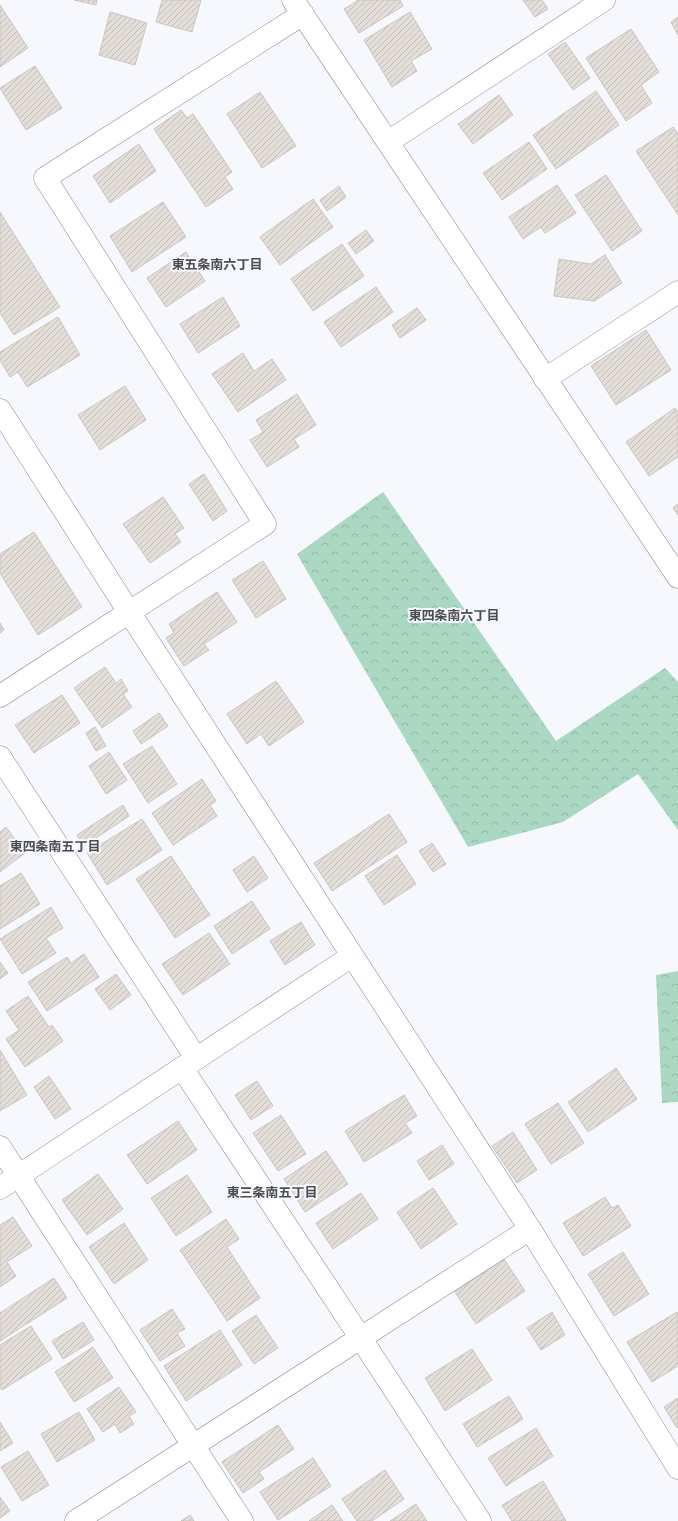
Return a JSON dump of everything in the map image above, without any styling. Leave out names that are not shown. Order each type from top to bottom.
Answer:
[{"type":"street","points":[[388,142],[604,0]]},
{"type":"street","points":[[0,696],[265,524],[45,178],[298,7],[678,577]]},
{"type":"street","points":[[545,379],[678,292]]},
{"type":"street","points":[[0,410],[129,612],[530,1229],[678,1468]]},
{"type":"street","points":[[0,757],[360,1337],[480,1521]]},
{"type":"street","points":[[0,1188],[352,956]]},
{"type":"street","points":[[0,1147],[242,1521]]},
{"type":"street","points":[[76,1521],[530,1229]]},
{"type":"green space","points":[[383,492],[556,741],[665,668],[678,682],[678,830],[638,774],[563,822],[468,847],[297,554]]},
{"type":"green space","points":[[678,971],[678,1102],[662,1103],[656,975]]},
{"type":"building","points":[[74,0],[97,0],[96,5]]},
{"type":"building","points":[[162,0],[201,0],[192,32],[156,22]]},
{"type":"building","points":[[356,0],[400,0],[403,6],[359,33],[344,9],[357,1]]},
{"type":"building","points":[[523,0],[542,0],[548,9],[535,17]]},
{"type":"building","points":[[0,5],[28,48],[0,67]]},
{"type":"building","points":[[110,12],[147,23],[135,65],[99,55]]},
{"type":"building","points":[[410,12],[432,49],[411,61],[417,71],[392,87],[364,40]]},
{"type":"building","points":[[678,17],[678,35],[671,22]]},
{"type":"building","points":[[631,29],[659,72],[641,85],[652,103],[626,121],[586,58]]},
{"type":"building","points":[[565,42],[590,78],[573,90],[548,54]]},
{"type":"building","points":[[35,66],[62,108],[26,130],[0,88]]},
{"type":"building","points":[[596,91],[619,125],[556,169],[533,135]]},
{"type":"building","points":[[260,92],[296,146],[262,168],[227,114]]},
{"type":"building","points":[[499,95],[513,115],[473,144],[458,124]]},
{"type":"building","points":[[181,110],[187,118],[193,114],[232,172],[225,177],[233,189],[206,207],[154,129]]},
{"type":"building","points":[[673,127],[678,134],[678,215],[636,151]]},
{"type":"building","points":[[529,142],[547,169],[502,200],[483,173]]},
{"type":"building","points":[[139,144],[156,171],[110,203],[93,176]]},
{"type":"building","points":[[606,175],[642,231],[612,251],[575,195]]},
{"type":"building","points":[[557,185],[576,213],[545,233],[541,227],[523,239],[509,217]]},
{"type":"building","points":[[339,186],[346,197],[327,211],[320,200]]},
{"type":"building","points":[[313,199],[333,227],[280,265],[260,237]]},
{"type":"building","points":[[163,202],[186,237],[132,272],[110,236]]},
{"type":"building","points":[[0,212],[60,307],[14,335],[0,313]]},
{"type":"building","points":[[366,230],[374,241],[356,254],[348,243]]},
{"type":"building","points":[[342,244],[364,276],[313,311],[291,279]]},
{"type":"building","points":[[186,252],[205,281],[166,307],[147,278]]},
{"type":"building","points":[[605,255],[622,283],[594,301],[554,296],[559,259],[591,264]]},
{"type":"building","points":[[376,287],[393,312],[341,347],[324,322]]},
{"type":"building","points":[[223,297],[240,326],[198,353],[180,324]]},
{"type":"building","points":[[417,308],[426,320],[400,338],[392,325]]},
{"type":"building","points":[[58,317],[80,355],[27,387],[18,372],[10,377],[0,360],[0,352]]},
{"type":"building","points":[[646,330],[671,370],[616,405],[591,366]]},
{"type":"building","points":[[243,353],[254,371],[272,359],[286,380],[238,412],[212,374]]},
{"type":"building","points":[[125,386],[146,420],[100,450],[78,415]]},
{"type":"building","points":[[297,394],[316,425],[294,439],[299,447],[267,467],[250,440],[263,432],[256,420]]},
{"type":"building","points":[[675,408],[678,412],[678,457],[649,476],[626,442]]},
{"type":"building","points":[[204,474],[227,511],[213,521],[189,484]]},
{"type":"building","points":[[163,497],[184,528],[175,534],[181,542],[150,563],[123,524]]},
{"type":"building","points":[[678,504],[678,515],[673,508]]},
{"type":"building","points":[[34,532],[82,607],[38,635],[0,573],[0,554]]},
{"type":"building","points":[[263,561],[286,599],[256,618],[232,580]]},
{"type":"building","points":[[217,592],[237,622],[204,644],[209,650],[184,666],[166,638],[174,633],[169,624]]},
{"type":"building","points":[[0,623],[4,630],[0,633]]},
{"type":"building","points":[[105,667],[116,683],[121,679],[128,691],[123,694],[132,707],[102,728],[74,688]]},
{"type":"building","points":[[276,681],[304,722],[269,746],[261,734],[247,744],[227,714]]},
{"type":"building","points":[[62,695],[80,723],[34,753],[15,725]]},
{"type":"building","points":[[159,713],[168,726],[141,744],[133,731]]},
{"type":"building","points":[[95,727],[106,746],[96,751],[86,733]]},
{"type":"building","points":[[152,746],[177,784],[148,803],[123,764]]},
{"type":"building","points":[[109,752],[127,780],[106,794],[89,766]]},
{"type":"building","points":[[202,779],[216,801],[210,805],[217,816],[173,845],[152,813]]},
{"type":"building","points":[[123,805],[129,816],[84,846],[77,835]]},
{"type":"building","points":[[389,814],[407,842],[332,891],[314,863]]},
{"type":"building","points":[[142,819],[162,850],[107,885],[87,853]]},
{"type":"building","points":[[6,827],[25,853],[0,872],[0,832]]},
{"type":"building","points":[[432,843],[446,864],[433,872],[419,851]]},
{"type":"building","points":[[397,855],[416,884],[384,905],[365,876]]},
{"type":"building","points":[[171,856],[210,915],[175,938],[136,879]]},
{"type":"building","points":[[254,856],[268,878],[247,892],[233,870]]},
{"type":"building","points":[[21,873],[40,904],[0,929],[0,886]]},
{"type":"building","points":[[252,901],[270,929],[232,954],[214,926]]},
{"type":"building","points":[[51,907],[63,928],[46,938],[56,953],[22,974],[0,939]]},
{"type":"building","points":[[301,922],[315,945],[285,965],[270,941]]},
{"type":"building","points":[[209,933],[230,964],[183,995],[162,964]]},
{"type":"building","points":[[84,954],[99,977],[47,1011],[28,982],[67,957],[71,963]]},
{"type":"building","points":[[0,962],[8,973],[0,979]]},
{"type":"building","points":[[116,974],[131,995],[110,1010],[95,989]]},
{"type":"building","points":[[28,996],[49,1027],[52,1025],[63,1041],[25,1067],[6,1039],[19,1030],[6,1011]]},
{"type":"building","points":[[0,1050],[27,1095],[0,1111]]},
{"type":"building","points":[[616,1068],[637,1099],[588,1132],[568,1102]]},
{"type":"building","points":[[49,1076],[71,1109],[55,1119],[34,1087]]},
{"type":"building","points":[[257,1081],[273,1106],[251,1120],[235,1095]]},
{"type":"building","points":[[404,1095],[417,1116],[405,1123],[412,1133],[364,1162],[345,1131]]},
{"type":"building","points":[[558,1103],[584,1143],[551,1164],[525,1124]]},
{"type":"building","points":[[281,1115],[306,1154],[278,1171],[253,1133]]},
{"type":"building","points":[[178,1121],[197,1150],[147,1184],[127,1155]]},
{"type":"building","points":[[513,1132],[537,1170],[517,1183],[492,1146]]},
{"type":"building","points":[[442,1145],[454,1164],[429,1180],[417,1161]]},
{"type":"building","points":[[326,1151],[348,1184],[305,1212],[284,1179]]},
{"type":"building","points":[[98,1174],[123,1209],[87,1235],[62,1200]]},
{"type":"building","points":[[187,1175],[212,1212],[176,1236],[151,1198]]},
{"type":"building","points":[[433,1188],[457,1224],[421,1249],[397,1212]]},
{"type":"building","points":[[361,1193],[378,1219],[333,1249],[316,1223]]},
{"type":"building","points":[[605,1197],[612,1208],[618,1205],[631,1226],[583,1256],[563,1223]]},
{"type":"building","points":[[13,1217],[32,1246],[7,1262],[16,1276],[0,1287],[0,1225]]},
{"type":"building","points":[[226,1219],[239,1239],[227,1247],[260,1298],[227,1321],[180,1250]]},
{"type":"building","points":[[124,1223],[148,1260],[114,1284],[89,1247]]},
{"type":"building","points":[[623,1252],[649,1294],[614,1316],[588,1274]]},
{"type":"building","points":[[504,1259],[525,1291],[476,1324],[455,1292]]},
{"type":"building","points":[[54,1278],[67,1298],[0,1341],[0,1313]]},
{"type":"building","points":[[172,1309],[185,1329],[177,1333],[185,1346],[160,1361],[140,1330]]},
{"type":"building","points":[[552,1312],[565,1335],[541,1350],[527,1328]]},
{"type":"building","points":[[677,1312],[678,1366],[652,1382],[627,1342]]},
{"type":"building","points":[[256,1315],[278,1348],[254,1364],[232,1331]]},
{"type":"building","points":[[83,1322],[94,1340],[63,1359],[52,1341]]},
{"type":"building","points":[[31,1326],[52,1359],[2,1390],[0,1387],[0,1345]]},
{"type":"building","points":[[220,1330],[242,1365],[186,1401],[164,1366]]},
{"type":"building","points":[[93,1347],[113,1378],[74,1402],[55,1372]]},
{"type":"building","points":[[472,1349],[492,1380],[445,1411],[425,1378]]},
{"type":"building","points":[[119,1387],[136,1412],[129,1416],[134,1424],[120,1433],[115,1424],[103,1432],[87,1409]]},
{"type":"building","points":[[509,1396],[523,1419],[477,1447],[463,1424]]},
{"type":"building","points":[[678,1398],[678,1427],[677,1428],[664,1407]]},
{"type":"building","points":[[79,1412],[95,1440],[57,1462],[41,1434]]},
{"type":"building","points":[[0,1422],[13,1443],[0,1451]]},
{"type":"building","points":[[278,1425],[294,1449],[259,1472],[264,1479],[243,1493],[222,1462]]},
{"type":"building","points":[[536,1428],[553,1456],[506,1486],[488,1458]]},
{"type":"building","points":[[28,1451],[49,1485],[22,1501],[1,1467]]},
{"type":"building","points":[[313,1458],[331,1486],[278,1520],[260,1492]]},
{"type":"building","points":[[385,1470],[404,1499],[372,1521],[357,1521],[342,1499]]},
{"type":"building","points":[[543,1481],[566,1521],[512,1521],[502,1505]]},
{"type":"building","points":[[0,1497],[10,1511],[0,1518]]},
{"type":"building","points":[[416,1504],[427,1521],[390,1521]]},
{"type":"building","points":[[332,1505],[343,1521],[309,1521]]},
{"type":"building","points":[[190,1515],[194,1521],[181,1521]]},
{"type":"district","name":"東五条南六丁目","points":[[217,264]]},
{"type":"district","name":"東四条南六丁目","points":[[454,615]]},
{"type":"district","name":"東四条南五丁目","points":[[55,846]]},
{"type":"district","name":"東三条南五丁目","points":[[272,1192]]}]
